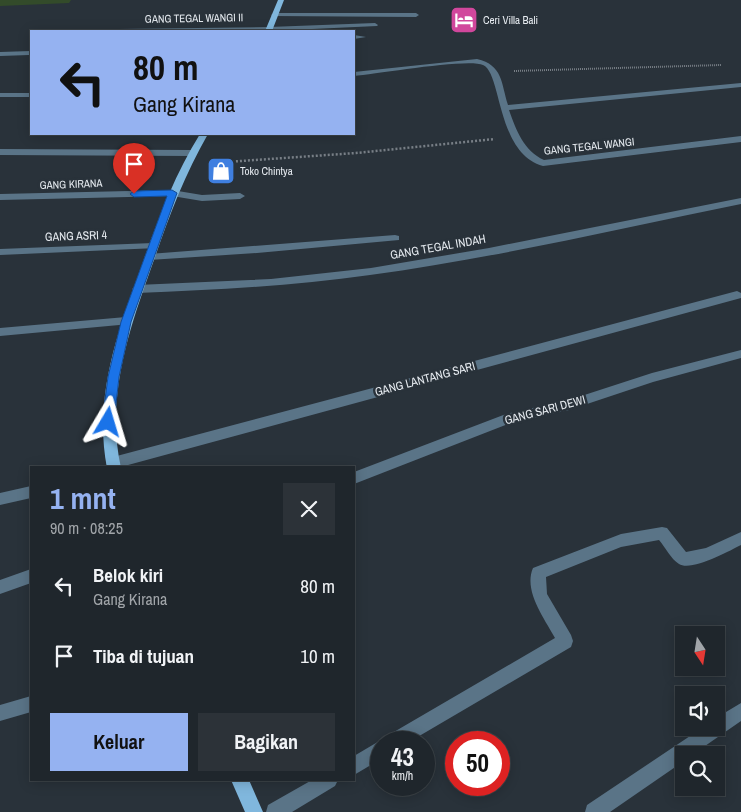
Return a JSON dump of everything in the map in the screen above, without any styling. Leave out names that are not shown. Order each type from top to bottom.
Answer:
[{"type":"main road","points":[[268,30],[281,0]]},
{"type":"main road","points":[[113,465],[108,422],[114,377],[126,322],[172,193],[203,135]]},
{"type":"main road","points":[[240,781],[254,812]]},
{"type":"street","points":[[274,16],[416,15]]},
{"type":"street","name":"GANG TEGAL WANGI II","points":[[268,30],[375,25]]},
{"type":"street","points":[[355,37],[362,37]]},
{"type":"street","points":[[0,54],[29,53]]},
{"type":"street","points":[[355,74],[437,64],[477,62],[488,64],[494,72]]},
{"type":"street","name":"GANG TEGAL WANGI","points":[[494,72],[516,137],[530,158],[543,163],[741,139]]},
{"type":"street","points":[[505,108],[741,85]]},
{"type":"street","points":[[0,95],[30,95]]},
{"type":"street","points":[[0,152],[192,153]]},
{"type":"street","name":"GANG KIRANA","points":[[0,198],[172,193],[202,198],[240,196]]},
{"type":"street","name":"GANG TEGAL INDAH","points":[[137,289],[206,288],[403,267],[741,201]]},
{"type":"street","points":[[150,257],[395,238]]},
{"type":"street","name":"GANG ASRI 4","points":[[0,252],[153,246]]},
{"type":"street","name":"GANG LANTANG SARI","points":[[113,465],[737,295]]},
{"type":"street","points":[[0,332],[126,322]]},
{"type":"street","name":"GANG SARI DEWI","points":[[355,478],[506,419],[568,405],[652,378],[741,354]]},
{"type":"street","points":[[0,498],[30,492]]},
{"type":"street","points":[[412,731],[565,641],[540,595],[538,573],[621,541],[662,533],[683,559],[708,554],[741,538]]},
{"type":"street","points":[[0,587],[30,576]]},
{"type":"street","points":[[0,713],[30,704]]},
{"type":"street","points":[[594,812],[741,711]]},
{"type":"street","points":[[355,765],[370,756]]},
{"type":"street","points":[[275,812],[327,781]]},
{"type":"path","points":[[494,72],[721,65]]},
{"type":"path","points":[[186,164],[356,153],[516,137]]},
{"type":"green space","points":[[0,0],[71,0],[69,3],[0,6]]},
{"type":"place","name":"Ceri Villa Bali","points":[[464,20]]},
{"type":"place","name":"Toko Chintya","points":[[221,171]]},
{"type":"route","points":[[108,422],[114,377],[126,322],[172,193],[134,194]]}]
